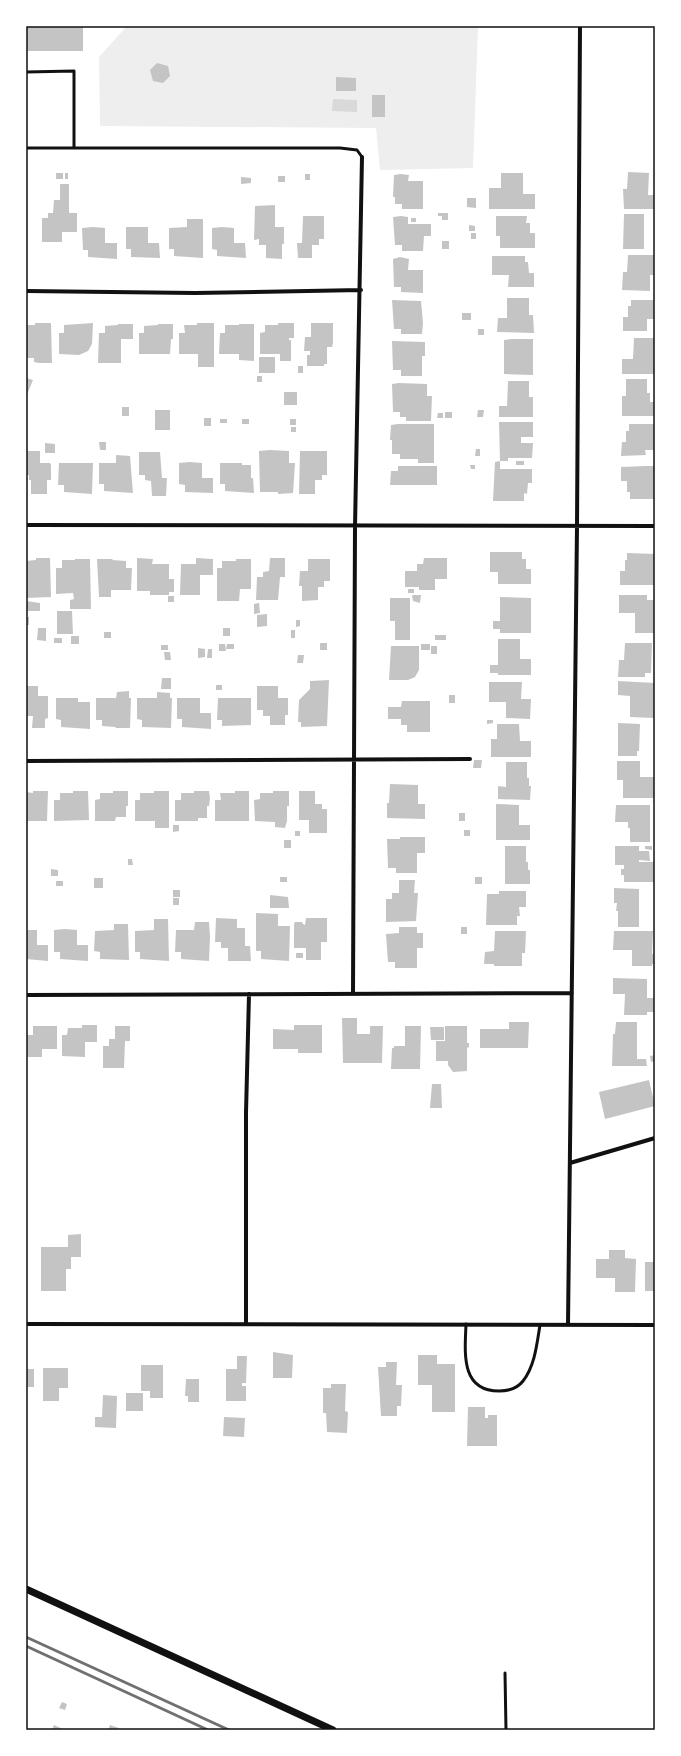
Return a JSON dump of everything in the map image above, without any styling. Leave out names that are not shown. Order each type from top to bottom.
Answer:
[{"type":"street","points":[[568,1325],[577,527],[580,26]]},
{"type":"street","points":[[353,994],[355,527],[361,290],[362,157]]},
{"type":"street","points":[[26,291],[195,293],[361,290]]},
{"type":"street","points":[[26,525],[355,527],[655,526]]},
{"type":"street","points":[[26,761],[470,759]]},
{"type":"street","points":[[26,995],[572,993]]},
{"type":"street","points":[[246,1324],[246,1113],[250,994]]},
{"type":"street","points":[[570,1163],[655,1138]]},
{"type":"street","points":[[26,1324],[655,1325]]},
{"type":"street","points":[[26,1589],[333,1730]]},
{"type":"lane","points":[[26,72],[74,72],[74,148]]},
{"type":"lane","points":[[26,148],[340,148],[357,150],[362,157]]},
{"type":"lane","points":[[466,1324],[465,1362],[468,1371],[475,1383],[483,1389],[492,1391],[514,1389],[524,1380],[533,1359],[540,1325]]},
{"type":"lane","points":[[505,1673],[506,1730]]},
{"type":"shaded area","points":[[127,26],[478,26],[473,168],[380,170],[376,128],[100,126],[99,57]]},
{"type":"shaded area","points":[[333,99],[357,100],[357,112],[332,111]]},
{"type":"building","points":[[26,26],[83,26],[83,51],[26,51]]},
{"type":"building","points":[[157,63],[168,66],[170,76],[163,83],[153,81],[150,70]]},
{"type":"building","points":[[336,77],[356,78],[356,91],[336,91]]},
{"type":"building","points":[[372,95],[385,95],[385,117],[372,117]]},
{"type":"building","points":[[628,172],[649,173],[648,195],[655,195],[655,209],[624,209],[623,189],[627,189]]},
{"type":"building","points":[[56,173],[63,173],[63,179],[56,179]]},
{"type":"building","points":[[65,173],[68,173],[68,179],[65,179]]},
{"type":"building","points":[[501,173],[523,173],[523,194],[535,194],[535,209],[489,209],[489,188],[501,188]]},
{"type":"building","points":[[305,174],[310,174],[310,180],[305,180]]},
{"type":"building","points":[[394,175],[409,175],[408,181],[423,181],[423,209],[402,209],[402,204],[395,204],[395,197],[393,197]]},
{"type":"building","points":[[278,176],[285,176],[285,182],[278,182]]},
{"type":"building","points":[[241,177],[251,178],[251,183],[241,184]]},
{"type":"building","points":[[60,184],[69,184],[69,213],[77,213],[77,232],[62,232],[62,242],[42,242],[42,218],[48,218],[48,213],[53,213],[54,200],[60,200]]},
{"type":"building","points":[[467,198],[476,198],[476,208],[467,207]]},
{"type":"building","points":[[275,205],[275,227],[284,227],[282,259],[266,258],[266,245],[259,245],[259,239],[254,240],[255,206]]},
{"type":"building","points":[[438,213],[448,213],[448,220],[442,220],[442,216],[438,216]]},
{"type":"building","points":[[624,214],[644,214],[644,249],[623,249]]},
{"type":"building","points":[[303,216],[324,216],[324,239],[319,239],[319,245],[312,245],[312,258],[298,258],[297,243],[302,243]]},
{"type":"building","points":[[496,216],[527,216],[526,223],[530,223],[530,233],[535,233],[535,248],[500,248],[500,236],[496,236]]},
{"type":"building","points":[[393,217],[408,217],[408,224],[431,224],[431,236],[424,236],[423,251],[402,251],[402,245],[395,245]]},
{"type":"building","points":[[411,218],[416,218],[416,222],[411,222]]},
{"type":"building","points":[[187,219],[203,219],[203,258],[174,256],[174,249],[169,249],[169,228],[187,227]]},
{"type":"building","points":[[469,225],[475,226],[475,231],[469,231]]},
{"type":"building","points":[[126,227],[148,227],[148,243],[159,243],[160,258],[131,257],[131,249],[126,249]]},
{"type":"building","points":[[82,228],[105,228],[105,243],[117,243],[117,259],[88,257],[88,250],[83,250]]},
{"type":"building","points":[[212,228],[234,228],[234,243],[245,243],[246,258],[217,256],[217,250],[212,249]]},
{"type":"building","points":[[471,233],[476,233],[476,239],[471,239]]},
{"type":"building","points":[[442,241],[449,241],[449,249],[442,249]]},
{"type":"building","points":[[628,255],[655,255],[655,275],[650,275],[650,291],[622,290],[623,272],[627,272]]},
{"type":"building","points":[[492,256],[525,256],[525,262],[528,262],[529,273],[534,273],[534,287],[508,287],[509,275],[492,275]]},
{"type":"building","points":[[400,257],[409,259],[408,270],[423,270],[423,293],[401,292],[401,287],[394,287],[393,259]]},
{"type":"building","points":[[507,298],[529,298],[529,315],[533,315],[534,333],[497,332],[498,318],[507,318]]},
{"type":"building","points":[[392,300],[421,301],[423,323],[422,334],[401,334],[401,329],[394,329]]},
{"type":"building","points":[[631,300],[655,300],[655,319],[647,319],[647,331],[623,331],[623,317],[628,317],[628,306],[631,306]]},
{"type":"building","points":[[462,313],[471,313],[471,320],[462,320]]},
{"type":"building","points":[[35,323],[51,323],[52,363],[39,363],[34,362],[34,358],[26,358],[26,325],[35,325]]},
{"type":"building","points":[[93,323],[92,344],[88,351],[79,355],[59,354],[59,333],[64,333],[64,325]]},
{"type":"building","points":[[197,323],[214,323],[214,367],[198,367],[198,354],[179,354],[179,333],[185,333],[184,325],[197,325]]},
{"type":"building","points":[[278,323],[294,323],[294,338],[289,338],[289,340],[291,340],[291,361],[280,361],[280,354],[260,354],[260,333],[265,332],[265,325],[278,325]]},
{"type":"building","points":[[311,323],[333,323],[333,343],[332,347],[327,347],[327,364],[324,364],[324,366],[307,366],[307,355],[310,355],[310,351],[304,351],[305,337],[311,337]]},
{"type":"building","points":[[133,324],[133,339],[121,339],[121,363],[98,363],[99,333],[105,333],[105,326]]},
{"type":"building","points":[[173,324],[173,339],[171,339],[170,354],[139,354],[139,333],[144,333],[144,326]]},
{"type":"building","points":[[254,324],[254,361],[239,360],[239,354],[219,354],[220,333],[225,333],[225,325]]},
{"type":"building","points":[[478,329],[484,329],[484,335],[478,335]]},
{"type":"building","points":[[634,338],[655,338],[655,374],[622,374],[622,359],[633,359]]},
{"type":"building","points":[[533,339],[533,375],[504,374],[504,340]]},
{"type":"building","points":[[392,341],[425,342],[425,356],[422,356],[422,376],[401,376],[401,370],[393,370]]},
{"type":"building","points":[[259,357],[275,357],[275,373],[259,373]]},
{"type":"building","points":[[298,366],[303,366],[303,373],[298,373]]},
{"type":"building","points":[[257,376],[262,376],[262,382],[257,382]]},
{"type":"building","points":[[26,378],[33,380],[26,397]]},
{"type":"building","points":[[626,379],[647,379],[647,393],[650,393],[650,402],[654,402],[654,416],[622,416],[622,396],[626,396]]},
{"type":"building","points":[[508,381],[529,381],[529,397],[533,397],[533,417],[499,417],[499,406],[507,406]]},
{"type":"building","points":[[392,384],[427,384],[427,396],[432,396],[431,421],[406,421],[406,417],[400,417],[400,412],[393,412]]},
{"type":"building","points":[[284,392],[297,392],[297,405],[284,405]]},
{"type":"building","points":[[122,407],[129,407],[129,416],[122,416]]},
{"type":"building","points":[[155,410],[170,410],[170,430],[155,430]]},
{"type":"building","points":[[478,410],[484,410],[483,417],[477,417]]},
{"type":"building","points":[[445,412],[452,412],[452,418],[445,418]]},
{"type":"building","points":[[438,413],[443,413],[443,418],[437,418]]},
{"type":"building","points":[[204,418],[211,418],[211,426],[204,426]]},
{"type":"building","points":[[220,419],[227,419],[227,423],[220,423]]},
{"type":"building","points":[[242,419],[249,419],[249,424],[242,424]]},
{"type":"building","points":[[290,419],[296,419],[296,425],[290,425]]},
{"type":"building","points":[[499,422],[533,422],[533,437],[521,437],[521,443],[533,443],[532,458],[508,458],[508,461],[500,461]]},
{"type":"building","points":[[434,424],[434,463],[418,463],[418,459],[400,459],[400,454],[392,454],[392,440],[390,440],[391,425]]},
{"type":"building","points":[[629,424],[655,424],[655,450],[645,450],[646,455],[621,456],[622,442],[626,442],[626,431],[629,431]]},
{"type":"building","points":[[291,427],[296,427],[296,432],[291,432]]},
{"type":"building","points":[[99,442],[106,442],[106,450],[100,450]]},
{"type":"building","points":[[45,443],[55,444],[55,453],[45,453]]},
{"type":"building","points":[[476,449],[480,449],[480,456],[475,456]]},
{"type":"building","points":[[26,451],[40,451],[40,463],[50,463],[51,465],[51,480],[47,480],[47,494],[31,494],[31,480],[29,480],[29,475],[26,475]]},
{"type":"building","points":[[259,451],[289,451],[289,463],[295,463],[293,493],[278,494],[278,492],[260,492]]},
{"type":"building","points":[[300,451],[327,451],[327,475],[322,475],[322,480],[315,480],[315,494],[299,494]]},
{"type":"building","points":[[139,452],[160,452],[162,478],[167,478],[166,496],[152,496],[151,481],[145,480],[145,475],[139,475]]},
{"type":"building","points":[[116,455],[130,456],[133,493],[104,491],[104,484],[99,484],[99,463],[116,463]]},
{"type":"building","points":[[500,461],[500,469],[532,469],[532,483],[528,483],[527,494],[524,493],[524,501],[493,501],[495,462]]},
{"type":"building","points":[[516,461],[524,461],[524,465],[516,465]]},
{"type":"building","points":[[59,463],[93,463],[92,494],[64,492],[64,485],[58,485]]},
{"type":"building","points":[[179,463],[202,463],[202,478],[213,478],[213,493],[185,492],[185,485],[179,484]]},
{"type":"building","points":[[220,463],[242,463],[242,465],[251,465],[251,478],[253,478],[254,493],[225,491],[225,484],[220,484]]},
{"type":"building","points":[[470,465],[475,465],[475,469],[471,469]]},
{"type":"building","points":[[398,466],[437,466],[437,485],[390,485],[391,471],[398,471]]},
{"type":"building","points":[[655,466],[655,499],[630,499],[630,492],[627,492],[627,481],[621,481],[621,467]]},
{"type":"building","points":[[490,552],[522,552],[522,559],[526,559],[526,569],[531,569],[531,584],[498,584],[498,572],[490,572]]},
{"type":"building","points":[[627,553],[655,554],[655,585],[620,585],[620,571],[625,571],[625,560],[627,560]]},
{"type":"building","points":[[36,558],[50,558],[51,597],[26,598],[26,561],[36,560]]},
{"type":"building","points":[[137,558],[153,559],[152,564],[169,564],[169,579],[174,579],[174,592],[169,592],[169,595],[150,595],[150,591],[137,591]]},
{"type":"building","points":[[196,558],[213,559],[213,575],[200,575],[200,595],[180,595],[181,564],[196,564]]},
{"type":"building","points":[[270,558],[285,558],[285,577],[280,577],[278,600],[256,600],[257,577],[263,577],[263,572],[269,571]]},
{"type":"building","points":[[424,558],[447,558],[447,579],[435,579],[435,590],[419,590],[419,587],[405,587],[405,571],[417,571],[417,564],[423,564]]},
{"type":"building","points":[[90,559],[91,609],[70,609],[70,600],[74,599],[73,593],[56,594],[56,568],[62,568],[62,560]]},
{"type":"building","points":[[97,559],[126,561],[126,568],[132,568],[131,590],[111,590],[111,597],[99,597]]},
{"type":"building","points":[[236,559],[251,559],[251,589],[240,589],[239,601],[217,601],[217,568],[222,568],[222,561],[236,561]]},
{"type":"building","points":[[308,559],[330,559],[330,581],[324,581],[324,587],[318,587],[318,600],[302,601],[302,586],[299,586],[300,571],[308,571]]},
{"type":"building","points":[[408,589],[414,589],[414,593],[408,593]]},
{"type":"building","points":[[413,595],[421,595],[420,603],[413,601]]},
{"type":"building","points":[[619,595],[647,595],[647,600],[655,600],[655,633],[635,633],[635,613],[619,613]]},
{"type":"building","points":[[168,596],[174,596],[174,602],[168,602]]},
{"type":"building","points":[[500,597],[531,598],[531,633],[500,633],[500,629],[493,629],[493,621],[500,621]]},
{"type":"building","points":[[390,598],[410,598],[410,640],[395,640],[395,621],[390,621]]},
{"type":"building","points":[[26,601],[40,603],[40,611],[26,611]]},
{"type":"building","points":[[259,603],[260,613],[254,614],[254,604]]},
{"type":"building","points":[[57,611],[72,611],[73,634],[57,634]]},
{"type":"building","points":[[267,614],[267,626],[257,627],[257,615]]},
{"type":"building","points":[[26,617],[29,617],[29,625],[26,625]]},
{"type":"building","points":[[296,620],[300,620],[300,626],[296,627]]},
{"type":"building","points":[[38,628],[46,628],[46,641],[37,640]]},
{"type":"building","points":[[223,628],[230,628],[230,636],[223,636]]},
{"type":"building","points":[[291,630],[295,630],[295,638],[291,638]]},
{"type":"building","points":[[104,632],[111,632],[111,638],[104,638]]},
{"type":"building","points":[[435,635],[446,635],[446,640],[435,640]]},
{"type":"building","points":[[71,636],[79,636],[79,644],[71,644]]},
{"type":"building","points":[[54,638],[62,638],[62,643],[54,643]]},
{"type":"building","points":[[498,639],[520,639],[520,659],[531,659],[531,675],[498,675],[498,673],[490,673],[490,665],[498,665]]},
{"type":"building","points":[[320,643],[327,643],[327,650],[320,650]]},
{"type":"building","points":[[625,643],[652,643],[651,673],[645,673],[645,677],[618,677],[619,660],[624,660]]},
{"type":"building","points":[[219,644],[225,644],[226,651],[219,651]]},
{"type":"building","points":[[227,644],[234,644],[234,649],[226,649]]},
{"type":"building","points":[[421,644],[430,644],[430,650],[421,650]]},
{"type":"building","points":[[161,645],[168,645],[168,650],[161,650]]},
{"type":"building","points":[[391,646],[419,646],[419,670],[415,677],[408,680],[389,680]]},
{"type":"building","points":[[431,646],[437,646],[437,654],[431,654]]},
{"type":"building","points":[[198,648],[205,649],[205,657],[198,658]]},
{"type":"building","points":[[208,649],[212,649],[212,658],[207,658]]},
{"type":"building","points":[[164,652],[170,652],[171,660],[165,660]]},
{"type":"building","points":[[298,655],[304,655],[303,663],[297,663]]},
{"type":"building","points":[[162,678],[171,678],[171,689],[161,689]]},
{"type":"building","points":[[329,680],[327,726],[301,727],[301,722],[298,722],[299,700],[310,689],[310,681]]},
{"type":"building","points":[[618,681],[655,683],[654,718],[630,717],[630,696],[618,695]]},
{"type":"building","points":[[489,682],[522,682],[521,699],[531,699],[530,719],[506,718],[506,702],[489,702]]},
{"type":"building","points":[[216,685],[222,685],[222,690],[216,690]]},
{"type":"building","points":[[26,686],[38,686],[38,696],[48,696],[48,718],[45,719],[45,728],[32,728],[33,716],[26,716]]},
{"type":"building","points":[[257,686],[278,686],[278,698],[288,698],[288,715],[285,715],[285,725],[270,725],[270,716],[263,716],[263,710],[257,710]]},
{"type":"building","points":[[129,691],[129,698],[131,698],[130,728],[102,726],[102,720],[96,720],[96,698],[116,698],[117,692]]},
{"type":"building","points":[[157,692],[170,693],[170,698],[172,698],[171,728],[142,727],[142,720],[137,719],[137,698],[157,698]]},
{"type":"building","points":[[449,695],[455,695],[455,703],[449,703]]},
{"type":"building","points":[[56,698],[78,698],[78,702],[90,702],[90,729],[61,727],[61,720],[56,719]]},
{"type":"building","points":[[177,698],[200,698],[200,713],[211,713],[211,729],[182,727],[182,719],[177,719]]},
{"type":"building","points":[[218,698],[251,698],[251,725],[222,726],[222,720],[217,720]]},
{"type":"building","points":[[402,701],[430,701],[430,732],[407,732],[407,725],[401,725],[401,719],[388,719],[388,707],[401,707]]},
{"type":"building","points":[[487,720],[493,720],[493,723],[487,724]]},
{"type":"building","points":[[618,723],[640,724],[639,751],[637,751],[637,756],[618,756]]},
{"type":"building","points":[[497,724],[519,724],[520,741],[531,741],[531,757],[491,757],[491,739],[497,739]]},
{"type":"building","points":[[474,760],[482,760],[481,768],[473,768]]},
{"type":"building","points":[[617,761],[640,761],[640,777],[655,777],[655,798],[623,798],[623,780],[617,780]]},
{"type":"building","points":[[506,762],[527,762],[527,778],[529,778],[529,786],[531,786],[530,800],[498,799],[498,786],[506,787]]},
{"type":"building","points":[[390,784],[418,785],[418,804],[425,804],[425,819],[387,818],[387,803],[389,803]]},
{"type":"building","points":[[33,791],[48,791],[47,821],[26,821],[26,792],[33,793]]},
{"type":"building","points":[[73,791],[88,791],[89,820],[54,821],[54,800],[60,800],[60,793],[73,793]]},
{"type":"building","points":[[113,791],[128,791],[126,817],[116,817],[115,821],[95,821],[95,800],[100,799],[100,793],[113,793]]},
{"type":"building","points":[[154,791],[169,791],[169,828],[155,828],[155,821],[135,821],[135,800],[140,800],[140,793],[154,793]]},
{"type":"building","points":[[194,791],[209,791],[210,798],[209,806],[207,806],[207,818],[198,818],[198,821],[175,821],[175,800],[181,800],[181,793],[194,793]]},
{"type":"building","points":[[235,791],[249,791],[249,821],[215,821],[215,800],[221,800],[220,793],[235,793]]},
{"type":"building","points":[[273,791],[289,791],[289,806],[287,806],[287,821],[285,828],[275,827],[275,822],[255,821],[254,800],[260,799],[260,793],[273,793]]},
{"type":"building","points":[[299,791],[315,791],[315,804],[322,804],[322,809],[327,809],[327,833],[309,833],[309,820],[299,820]]},
{"type":"building","points":[[496,804],[519,805],[519,825],[530,825],[530,840],[496,840]]},
{"type":"building","points":[[616,805],[650,805],[650,842],[630,842],[630,828],[628,828],[628,822],[615,822]]},
{"type":"building","points":[[459,813],[465,813],[465,821],[459,821]]},
{"type":"building","points":[[173,825],[179,825],[179,831],[173,832]]},
{"type":"building","points":[[464,830],[470,830],[470,836],[464,836]]},
{"type":"building","points":[[295,831],[300,831],[300,836],[295,836]]},
{"type":"building","points":[[400,837],[425,837],[425,853],[417,853],[417,873],[396,873],[396,868],[388,868],[387,839],[400,839]]},
{"type":"building","points":[[284,840],[291,840],[291,848],[284,848]]},
{"type":"building","points":[[505,846],[526,846],[526,862],[528,862],[528,870],[530,870],[530,884],[505,884]]},
{"type":"building","points":[[615,846],[639,846],[639,851],[649,851],[650,861],[639,860],[639,862],[655,862],[655,882],[624,882],[624,875],[621,875],[621,869],[624,869],[624,865],[615,865]]},
{"type":"building","points":[[645,846],[652,846],[652,850],[645,849]]},
{"type":"building","points":[[128,859],[132,859],[133,865],[128,865]]},
{"type":"building","points":[[51,869],[58,870],[58,876],[51,876]]},
{"type":"building","points":[[280,877],[287,877],[287,882],[280,882]]},
{"type":"building","points":[[475,877],[482,877],[482,884],[475,884]]},
{"type":"building","points":[[94,878],[103,878],[103,888],[94,888]]},
{"type":"building","points":[[399,880],[415,880],[414,893],[418,893],[416,921],[386,922],[386,899],[392,899],[392,893],[399,893]]},
{"type":"building","points":[[56,881],[63,881],[63,886],[56,886]]},
{"type":"building","points":[[614,888],[639,889],[639,927],[618,927],[618,911],[616,911],[617,903],[614,903]]},
{"type":"building","points":[[173,890],[180,890],[180,897],[173,897]]},
{"type":"building","points":[[499,891],[526,891],[526,907],[519,907],[520,916],[517,916],[517,925],[486,925],[487,894],[499,894]]},
{"type":"building","points":[[270,895],[288,897],[289,908],[270,908]]},
{"type":"building","points":[[173,898],[179,898],[179,905],[173,905]]},
{"type":"building","points":[[256,913],[278,914],[278,926],[290,926],[289,961],[261,959],[261,951],[256,951]]},
{"type":"building","points":[[216,918],[237,919],[237,928],[245,928],[245,946],[250,946],[251,961],[228,961],[228,948],[221,948],[221,942],[215,942]]},
{"type":"building","points":[[306,918],[327,918],[327,942],[321,942],[321,960],[306,960],[306,948],[294,948],[294,924],[295,922],[302,922],[305,925]]},
{"type":"building","points":[[154,919],[168,919],[169,961],[140,959],[140,952],[135,952],[135,931],[154,930]]},
{"type":"building","points":[[195,922],[209,922],[209,961],[181,959],[181,952],[175,952],[176,930],[194,930]]},
{"type":"building","points":[[114,924],[128,924],[129,960],[100,959],[100,952],[94,951],[95,931],[114,930]]},
{"type":"building","points":[[399,927],[417,927],[417,933],[423,933],[423,948],[417,948],[417,968],[395,968],[395,962],[388,962],[386,934],[399,933]]},
{"type":"building","points":[[461,927],[467,927],[467,934],[461,934]]},
{"type":"building","points":[[26,930],[37,930],[37,945],[48,945],[48,961],[26,959]]},
{"type":"building","points":[[54,930],[77,930],[77,945],[88,945],[88,961],[60,959],[60,952],[54,952]]},
{"type":"building","points":[[495,931],[526,931],[525,953],[522,953],[522,966],[494,966],[494,964],[484,964],[485,952],[494,951]]},
{"type":"building","points":[[614,931],[653,931],[652,954],[655,954],[655,964],[652,964],[652,966],[632,966],[632,950],[613,950]]},
{"type":"building","points":[[296,953],[303,953],[303,958],[296,958]]},
{"type":"building","points":[[613,978],[647,979],[647,998],[654,998],[654,1012],[647,1012],[647,1015],[624,1015],[625,994],[613,994]]},
{"type":"building","points":[[342,1018],[357,1018],[357,1034],[370,1034],[370,1026],[383,1026],[382,1063],[343,1063]]},
{"type":"building","points":[[509,1022],[529,1022],[528,1048],[480,1048],[480,1029],[509,1029]]},
{"type":"building","points":[[616,1022],[637,1022],[637,1059],[646,1059],[647,1066],[612,1066],[613,1034],[615,1034]]},
{"type":"building","points":[[82,1025],[97,1025],[97,1042],[85,1042],[85,1057],[62,1056],[62,1035],[67,1035],[68,1028],[82,1028]]},
{"type":"building","points":[[294,1025],[322,1025],[322,1053],[298,1053],[298,1049],[273,1049],[273,1029],[294,1030]]},
{"type":"building","points":[[33,1026],[57,1026],[57,1049],[42,1049],[42,1057],[26,1057],[26,1035],[33,1035]]},
{"type":"building","points":[[115,1026],[130,1026],[130,1041],[125,1041],[124,1068],[103,1068],[103,1046],[109,1046],[109,1039],[115,1039]]},
{"type":"building","points":[[405,1026],[421,1026],[420,1069],[391,1069],[392,1048],[394,1048],[394,1046],[405,1046]]},
{"type":"building","points":[[445,1026],[467,1026],[467,1043],[469,1043],[469,1047],[467,1048],[467,1071],[453,1072],[448,1065],[448,1061],[436,1061],[436,1041],[445,1041]]},
{"type":"building","points":[[430,1027],[444,1027],[444,1040],[431,1040]]},
{"type":"building","points":[[655,1055],[655,1061],[651,1062],[650,1056]]},
{"type":"building","points":[[649,1080],[655,1106],[605,1119],[599,1092]]},
{"type":"building","points":[[432,1084],[441,1084],[442,1108],[430,1108]]},
{"type":"building","points":[[81,1234],[81,1257],[71,1257],[71,1269],[66,1269],[66,1291],[41,1291],[41,1247],[68,1247],[68,1235]]},
{"type":"building","points":[[609,1250],[625,1250],[625,1258],[636,1259],[635,1292],[615,1292],[615,1278],[596,1278],[596,1259],[609,1259]]},
{"type":"building","points":[[645,1262],[655,1262],[655,1291],[645,1291]]},
{"type":"building","points":[[273,1352],[293,1355],[292,1378],[273,1378]]},
{"type":"building","points":[[418,1355],[437,1355],[437,1364],[455,1364],[455,1412],[432,1412],[432,1385],[418,1385]]},
{"type":"building","points":[[237,1356],[247,1356],[246,1383],[242,1383],[242,1386],[246,1386],[246,1401],[226,1401],[226,1369],[237,1369]]},
{"type":"building","points":[[386,1362],[397,1362],[396,1385],[402,1385],[401,1406],[397,1406],[397,1416],[381,1416],[378,1367],[386,1367]]},
{"type":"building","points":[[141,1365],[163,1365],[163,1398],[150,1398],[150,1391],[141,1391]]},
{"type":"building","points":[[43,1368],[68,1368],[68,1388],[59,1388],[59,1401],[43,1401]]},
{"type":"building","points":[[26,1369],[34,1369],[34,1387],[26,1387]]},
{"type":"building","points":[[186,1379],[199,1379],[199,1402],[188,1402],[188,1396],[185,1396]]},
{"type":"building","points":[[331,1384],[346,1384],[345,1411],[348,1412],[347,1433],[327,1432],[326,1413],[323,1413],[323,1388],[331,1388]]},
{"type":"building","points":[[126,1393],[143,1393],[143,1411],[126,1411]]},
{"type":"building","points":[[103,1395],[117,1396],[116,1428],[95,1427],[95,1417],[102,1417]]},
{"type":"building","points":[[468,1407],[485,1407],[485,1418],[488,1418],[488,1415],[497,1415],[497,1446],[467,1446]]},
{"type":"building","points":[[224,1417],[245,1418],[244,1437],[223,1436]]},
{"type":"building","points":[[62,1702],[67,1704],[65,1710],[59,1708]]},
{"type":"building","points":[[54,1725],[65,1730],[52,1730]]},
{"type":"building","points":[[110,1725],[119,1728],[118,1730],[108,1730]]},
{"type":"railway","points":[[26,1637],[229,1730]]},
{"type":"railway","points":[[26,1646],[208,1730]]}]
